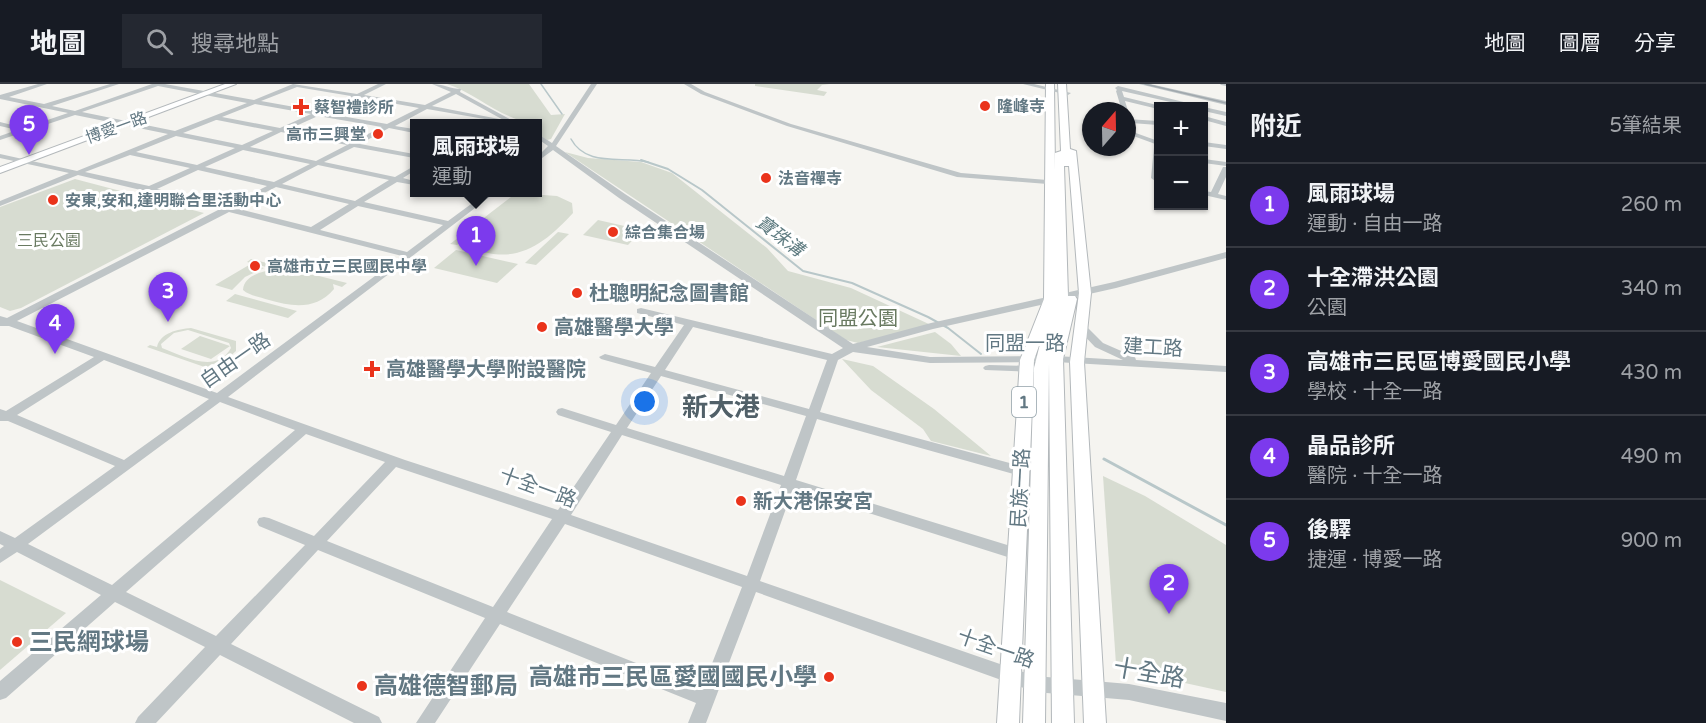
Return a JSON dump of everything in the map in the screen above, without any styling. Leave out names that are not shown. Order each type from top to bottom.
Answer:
[{"type":"main road","name":"博愛一路","points":[[203,93],[224,84]]},
{"type":"main road","name":"博愛一路","points":[[0,167],[232,84]]},
{"type":"main road","name":"民族一路","points":[[1034,723],[1041,364],[1061,298],[1059,88]]},
{"type":"main road","name":"民族一路","points":[[1008,723],[1021,471],[1041,364],[1061,298],[1055,182],[1060,115]]},
{"type":"main road","name":"民族一路","points":[[1060,115],[1085,293],[1077,362],[1091,688],[1095,723]]},
{"type":"main road","name":"民族一路","points":[[1041,364],[1063,685],[1063,723]]},
{"type":"street","points":[[0,97],[44,84]]},
{"type":"street","points":[[45,107],[116,84]]},
{"type":"street","points":[[0,138],[157,84],[410,130]]},
{"type":"street","points":[[150,189],[383,84]]},
{"type":"street","points":[[435,84],[457,91]]},
{"type":"street","points":[[442,84],[506,119]]},
{"type":"street","points":[[549,153],[594,84]]},
{"type":"street","points":[[687,84],[703,93],[789,125],[960,175],[1055,182]]},
{"type":"street","points":[[1026,84],[1059,88]]},
{"type":"street","points":[[1142,84],[1226,102]]},
{"type":"street","points":[[1153,84],[1226,102]]},
{"type":"street","points":[[0,204],[297,85],[508,119]]},
{"type":"street","points":[[1122,102],[1118,86],[1179,102]]},
{"type":"street","points":[[3,323],[457,91]]},
{"type":"street","points":[[0,97],[410,182]]},
{"type":"street","points":[[1121,98],[1154,106]]},
{"type":"street","points":[[0,107],[19,101]]},
{"type":"street","points":[[1208,110],[1226,114]]},
{"type":"street","points":[[495,119],[500,116]]},
{"type":"street","points":[[216,117],[410,155]]},
{"type":"street","points":[[1208,120],[1226,125]]},
{"type":"street","points":[[1136,122],[1154,123]]},
{"type":"street","points":[[0,124],[24,130]]},
{"type":"street","points":[[1208,124],[1226,125]]},
{"type":"street","points":[[1136,135],[1154,142]]},
{"type":"street","points":[[1208,145],[1226,147]]},
{"type":"street","points":[[128,152],[449,224]]},
{"type":"street","name":"同盟一路","points":[[549,153],[842,353],[905,364],[1077,362]]},
{"type":"street","points":[[0,156],[150,189],[409,255]]},
{"type":"street","points":[[1208,162],[1226,164]]},
{"type":"street","points":[[1214,195],[1226,169]]},
{"type":"street","points":[[314,230],[410,171]]},
{"type":"street","points":[[214,178],[245,185],[254,180]]},
{"type":"street","points":[[1208,193],[1226,198]]},
{"type":"street","name":"自由一路","points":[[0,557],[486,197]]},
{"type":"street","points":[[641,311],[842,353],[946,323],[1085,293],[1226,255]]},
{"type":"street","name":"十全一路","points":[[3,323],[1035,684],[1063,685]]},
{"type":"street","points":[[425,723],[690,323]]},
{"type":"street","points":[[1082,328],[1098,345],[1147,364]]},
{"type":"street","points":[[697,723],[751,585],[813,414],[842,353]]},
{"type":"street","points":[[2,416],[102,357]]},
{"type":"street","points":[[605,357],[1021,471]]},
{"type":"street","name":"建工路","points":[[1077,362],[1226,369]]},
{"type":"street","points":[[562,412],[1017,554]]},
{"type":"street","points":[[2,416],[124,465]]},
{"type":"street","points":[[0,692],[305,428]]},
{"type":"street","points":[[144,723],[395,460]]},
{"type":"street","points":[[264,522],[706,699]]},
{"type":"street","points":[[0,537],[373,723]]},
{"type":"street","name":"十全路","points":[[1063,685],[1129,692],[1226,712]]},
{"type":"green space","points":[[447,84],[529,84],[551,115],[565,114],[551,139],[547,140],[542,137],[542,119],[514,118]]},
{"type":"green space","points":[[755,84],[830,84],[822,85],[817,90],[827,92],[824,96],[755,86]]},
{"type":"green space","name":"同盟公園","points":[[565,152],[588,158],[641,162],[672,173],[767,248],[788,271],[851,288],[931,325],[858,343],[846,340]]},
{"type":"green space","name":"三民公園","points":[[75,179],[204,213],[21,308],[10,311],[0,307],[0,207]]},
{"type":"green space","points":[[557,196],[572,203],[573,213],[555,231],[525,250],[501,255],[478,250],[463,241],[457,245],[450,244],[511,197]]},
{"type":"green space","name":"綜合集合場","points":[[598,220],[642,230],[628,245],[583,235]]},
{"type":"green space","points":[[558,232],[569,234],[536,265],[525,263]]},
{"type":"green space","points":[[456,250],[518,264],[497,283],[434,268]]},
{"type":"green space","points":[[251,259],[347,283],[342,287],[333,284],[334,289],[327,296],[312,304],[295,305],[278,302],[252,295],[243,290],[250,278],[274,269],[247,262]]},
{"type":"green space","points":[[249,265],[264,268],[245,277],[232,290],[215,285]]},
{"type":"green space","points":[[235,294],[297,311],[288,318],[226,301]]},
{"type":"green space","points":[[191,328],[236,341],[236,351],[226,360],[210,365],[219,369],[216,371],[147,347],[150,345],[157,347],[166,335]],"holes":[[[188,330],[229,343],[231,348],[225,356],[217,361],[208,362],[189,359],[162,348],[161,344],[174,333]]]},
{"type":"green space","points":[[935,332],[951,344],[961,356],[877,347]]},
{"type":"green space","points":[[200,336],[230,346],[211,359],[181,349]]},
{"type":"green space","points":[[842,359],[873,366],[934,409],[991,456],[931,441],[923,429],[871,390]]},
{"type":"green space","points":[[1103,476],[1145,496],[1226,545],[1226,692],[1121,669],[1116,664]]},
{"type":"green space","name":"三民網球場","points":[[0,580],[66,613],[0,670]]},
{"type":"waterway","name":"寶珠溝","points":[[541,84],[562,114]]},
{"type":"waterway","name":"寶珠溝","points":[[571,139],[578,148],[595,157],[646,162]]},
{"type":"waterway","name":"寶珠溝","points":[[641,160],[646,162]]},
{"type":"waterway","name":"寶珠溝","points":[[646,162],[668,169],[702,190],[803,271],[852,283],[928,317],[948,328],[981,354]]},
{"type":"waterway","name":"寶珠溝","points":[[1104,459],[1226,525]]},
{"type":"tram line","points":[[1145,84],[1226,103]]},
{"type":"place","name":"隆峰寺","points":[[985,106]]},
{"type":"place","name":"蔡智禮診所","points":[[301,107]]},
{"type":"place","name":"高市三興堂","points":[[378,134]]},
{"type":"place","name":"後驛","points":[[29,155]]},
{"type":"place","name":"法音禪寺","points":[[766,178]]},
{"type":"place","name":"安東,安和,達明聯合里活動中心","points":[[53,200]]},
{"type":"place","name":"綜合集合場","points":[[613,232]]},
{"type":"place","name":"高雄市立三民國民中學","points":[[255,266]]},
{"type":"place","name":"風雨球場","points":[[476,266]]},
{"type":"place","name":"杜聰明紀念圖書館","points":[[577,293]]},
{"type":"place","name":"高雄市三民區博愛國民小學","points":[[168,322]]},
{"type":"place","name":"高雄醫學大學","points":[[542,327]]},
{"type":"place","name":"晶品診所","points":[[55,354]]},
{"type":"place","name":"高雄醫學大學附設醫院","points":[[372,369]]},
{"type":"place","name":"新大港保安宮","points":[[741,501]]},
{"type":"place","name":"十全滯洪公園","points":[[1169,614]]},
{"type":"place","name":"三民網球場","points":[[17,642]]},
{"type":"place","name":"高雄市三民區愛國國民小學","points":[[829,677]]},
{"type":"place","name":"高雄德智郵局","points":[[362,686]]},
{"type":"district","name":"新大港","points":[[721,407]]}]
